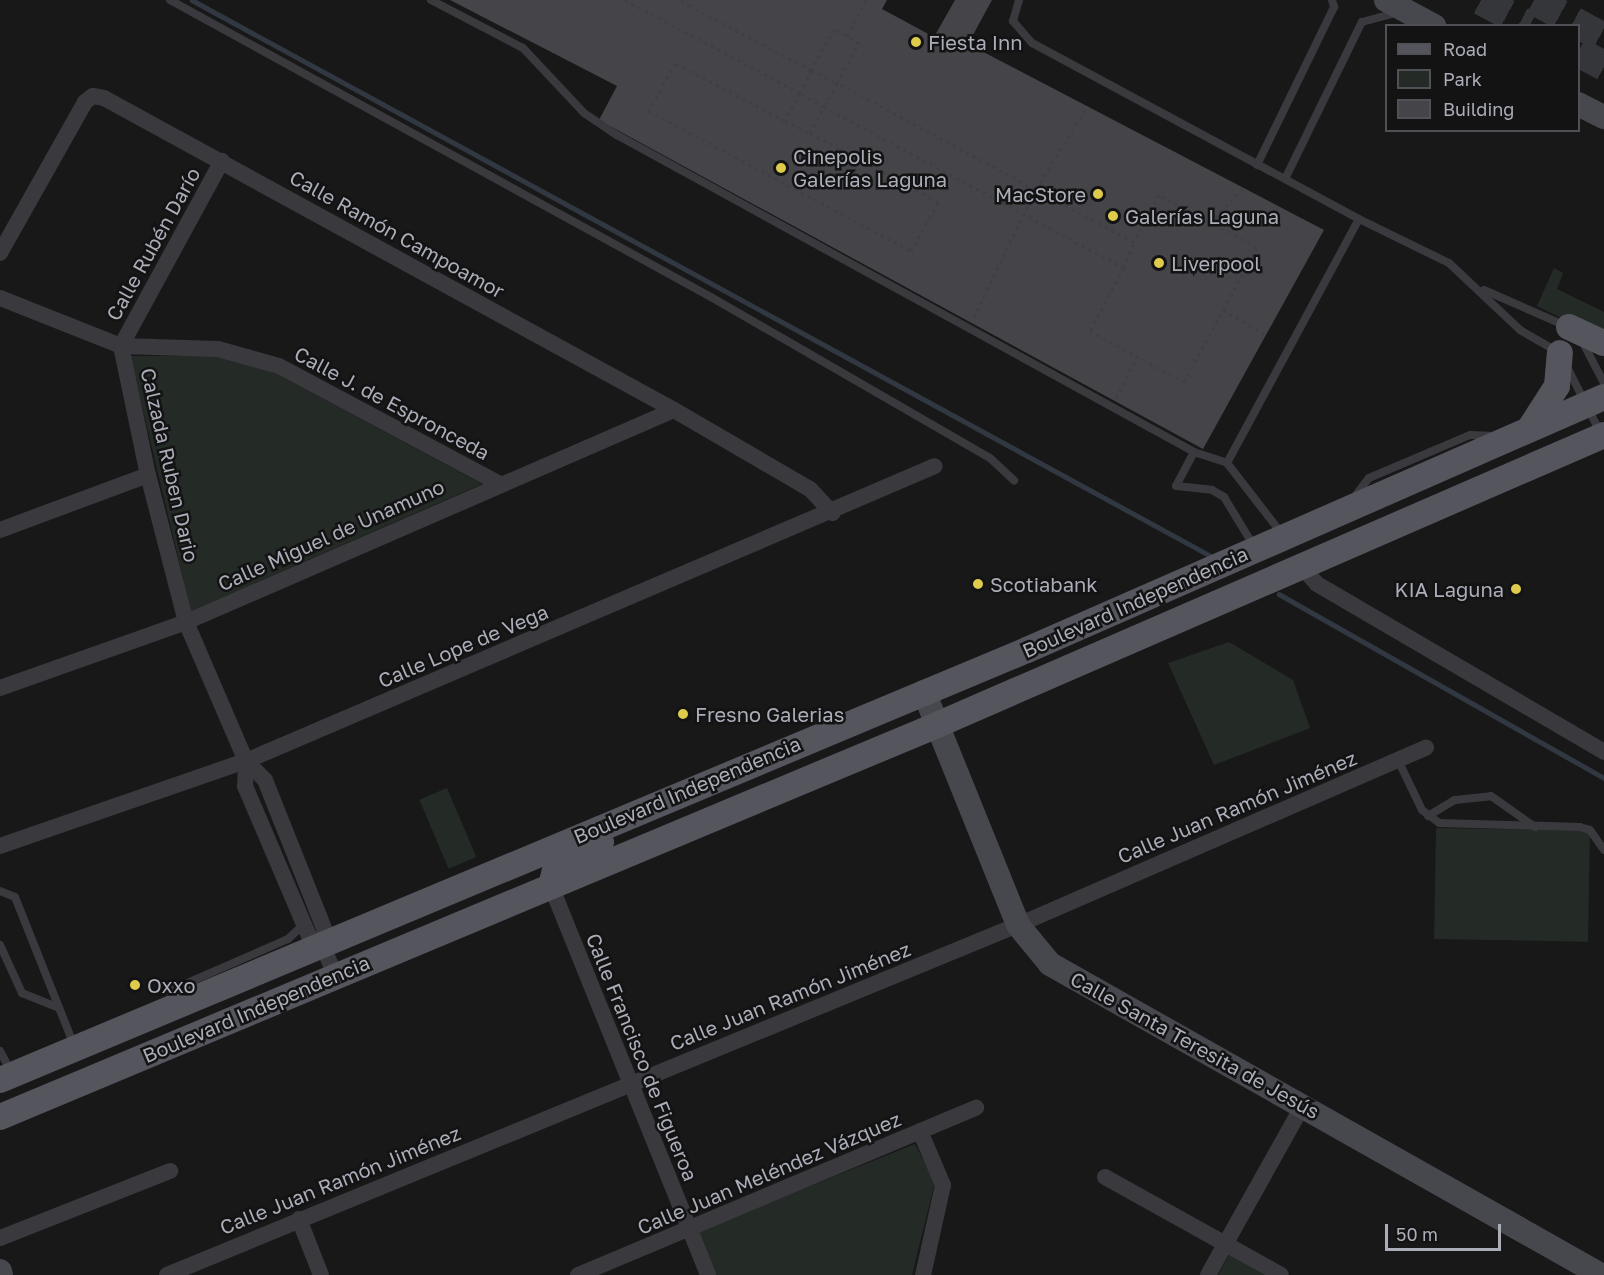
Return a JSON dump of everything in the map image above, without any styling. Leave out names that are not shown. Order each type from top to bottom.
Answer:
[{"type":"main road","points":[[1569,327],[1604,343]]},
{"type":"main road","points":[[1521,433],[1557,387],[1560,353]]},
{"type":"main road","name":"Boulevard Independencia","points":[[4,1084],[68,1052],[666,798],[924,692],[1595,401]]},
{"type":"main road","name":"Boulevard Independencia","points":[[0,1117],[937,724],[1303,568],[1603,435]]},
{"type":"main road","points":[[1157,630],[1260,577],[1263,571],[1263,565],[1251,558],[1230,561]]},
{"type":"main road","points":[[551,886],[556,866],[642,817],[666,798]]},
{"type":"main road","points":[[448,930],[457,911],[518,881],[526,858]]},
{"type":"street","points":[[1386,0],[1425,20]]},
{"type":"street","points":[[1580,89],[1604,101]]},
{"type":"street","name":"Calle Ramón Campoamor","points":[[0,253],[85,102],[93,96],[104,98],[674,410],[810,489],[832,513]]},
{"type":"street","points":[[1580,105],[1604,117]]},
{"type":"street","name":"Calle Rubén Darío","points":[[121,346],[222,161]]},
{"type":"street","name":"Calle J. de Espronceda","points":[[0,298],[121,346],[218,349],[279,366],[500,484]]},
{"type":"street","name":"Calzada Ruben Dario","points":[[121,346],[148,475],[186,622],[246,760],[265,780],[325,931],[322,945]]},
{"type":"street","name":"Calle Miguel de Unamuno","points":[[0,688],[186,622],[674,410]]},
{"type":"street","name":"Calle Lope de Vega","points":[[0,846],[246,760],[832,513],[935,466]]},
{"type":"street","points":[[0,530],[148,475]]},
{"type":"street","points":[[1303,568],[1317,584],[1604,752]]},
{"type":"street","name":"Calle Santa Teresita de Jesús","points":[[924,692],[1018,925],[1050,964],[1303,1105],[1572,1268],[1601,1275]]},
{"type":"street","name":"Calle Juan Ramón Jiménez","points":[[167,1275],[1018,925],[1426,748]]},
{"type":"street","name":"Calzada Ruben Dario","points":[[246,760],[245,786],[309,936],[322,945],[336,976]]},
{"type":"street","name":"Calle Francisco de Figueroa","points":[[551,886],[708,1275]]},
{"type":"street","points":[[1208,1275],[1303,1105]]},
{"type":"street","name":"Calle Juan Meléndez Vázquez","points":[[578,1275],[975,1108]]},
{"type":"street","points":[[920,1131],[943,1185],[922,1275]]},
{"type":"street","points":[[0,1238],[170,1171]]},
{"type":"street","points":[[1105,1177],[1281,1275]]},
{"type":"street","points":[[299,1219],[321,1275]]},
{"type":"lane","points":[[170,0],[711,297],[990,458],[1014,480]]},
{"type":"lane","points":[[431,0],[523,48],[584,113],[617,135],[1194,452],[1227,463],[1284,537]]},
{"type":"lane","points":[[1019,0],[1013,21],[1032,43],[1359,219],[1449,263],[1520,330],[1560,353],[1595,401],[1603,435]]},
{"type":"lane","points":[[1257,165],[1334,7],[1332,0]]},
{"type":"lane","points":[[1285,179],[1362,22],[1392,13],[1425,20]]},
{"type":"lane","points":[[1227,463],[1359,219]]},
{"type":"lane","points":[[1477,287],[1569,327],[1583,342],[1604,382]]},
{"type":"lane","points":[[1194,452],[1176,486],[1212,490],[1224,497],[1256,549]]},
{"type":"lane","points":[[1398,760],[1428,816],[1457,827],[1535,826],[1586,829],[1604,850]]},
{"type":"lane","points":[[1428,816],[1455,800],[1491,796],[1535,826]]},
{"type":"lane","points":[[282,874],[300,867]]},
{"type":"lane","points":[[0,891],[15,897],[59,1008],[68,1052]]},
{"type":"lane","points":[[169,991],[288,939],[304,924]]},
{"type":"lane","points":[[0,945],[22,993],[59,1008]]},
{"type":"lane","points":[[0,1052],[4,1084]]},
{"type":"path","points":[[625,0],[1124,268]]},
{"type":"path","points":[[681,0],[1134,242]]},
{"type":"path","points":[[690,6],[693,0]]},
{"type":"path","points":[[847,36],[866,0]]},
{"type":"path","points":[[785,121],[834,29],[859,43],[810,134]]},
{"type":"path","points":[[675,63],[785,121],[938,202],[911,251],[649,111],[675,63]]},
{"type":"path","points":[[972,322],[1036,189],[1086,108]]},
{"type":"path","points":[[1210,223],[1242,189]]},
{"type":"path","points":[[1159,195],[1210,223],[1257,248],[1185,382],[1090,331],[1124,268],[1134,242],[1159,195]]},
{"type":"path","points":[[1223,310],[1266,335]]},
{"type":"path","points":[[1115,400],[1137,357]]},
{"type":"green space","points":[[1554,268],[1563,273],[1557,289],[1604,312],[1604,339],[1537,306]]},
{"type":"green space","points":[[130,356],[224,356],[277,374],[482,484],[191,611]]},
{"type":"green space","points":[[1229,642],[1293,680],[1310,728],[1214,765],[1168,663]]},
{"type":"green space","points":[[447,788],[476,857],[449,869],[419,800]]},
{"type":"green space","points":[[1436,828],[1590,831],[1588,942],[1434,939]]},
{"type":"green space","points":[[915,1144],[935,1182],[912,1275],[713,1275],[694,1233]]},
{"type":"green space","points":[[1229,1255],[1264,1275],[1218,1275]]},
{"type":"building","name":"Galerías Laguna","points":[[450,0],[887,0],[882,9],[934,37],[955,0],[992,0],[968,44],[1324,230],[1203,449],[599,120],[617,86]]},
{"type":"waterway","points":[[192,0],[1209,555]]},
{"type":"waterway","points":[[1279,594],[1604,778]]},
{"type":"tunnel","points":[[1481,0],[1525,24]]},
{"type":"tunnel","points":[[1534,0],[1578,24]]},
{"type":"tunnel","points":[[1580,25],[1604,38]]},
{"type":"tunnel","points":[[1580,53],[1604,66]]},
{"type":"place","name":"Fiesta Inn","points":[[916,42]]},
{"type":"place","name":"Cinepolis Galerías Laguna","points":[[781,168]]},
{"type":"place","name":"MacStore","points":[[1098,194]]},
{"type":"place","name":"Galerías Laguna","points":[[1113,216]]},
{"type":"place","name":"Liverpool","points":[[1159,263]]},
{"type":"place","name":"Scotiabank","points":[[978,584]]},
{"type":"place","name":"KIA Laguna","points":[[1516,589]]},
{"type":"place","name":"Fresno Galerias","points":[[683,714]]},
{"type":"place","name":"Oxxo","points":[[135,985]]}]
